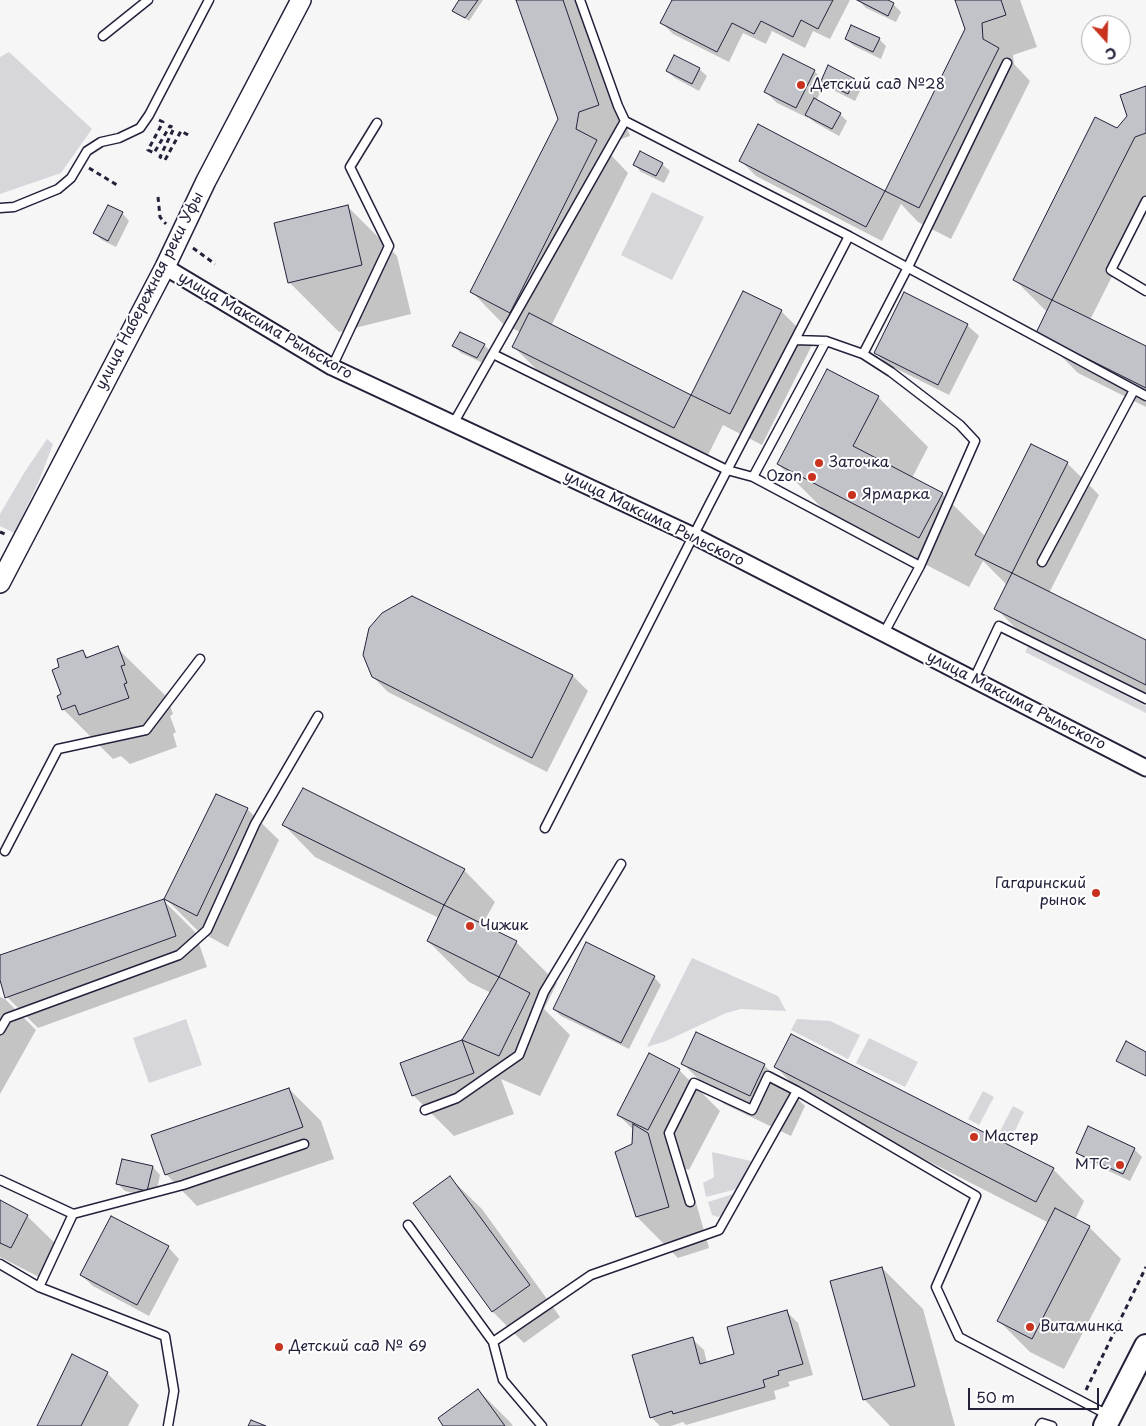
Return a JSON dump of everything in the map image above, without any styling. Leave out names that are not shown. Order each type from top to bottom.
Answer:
[{"type":"main road","points":[[1108,1421],[1146,1346]]},
{"type":"street","name":"улица Набережная реки Уфы","points":[[0,583],[165,267],[206,181],[301,0]]},
{"type":"street","name":"улица Максима Рыльского","points":[[165,267],[332,367],[694,536],[1146,768]]},
{"type":"lane","points":[[103,36],[148,0]]},
{"type":"lane","points":[[0,208],[14,207],[58,188],[71,178],[87,150],[101,142],[119,138],[140,128],[149,115],[209,0]]},
{"type":"lane","points":[[580,0],[625,121],[908,267],[1146,396]]},
{"type":"lane","points":[[863,354],[908,267],[1007,64]]},
{"type":"lane","points":[[453,424],[625,121]]},
{"type":"lane","points":[[332,367],[389,246],[350,167],[377,122]]},
{"type":"lane","points":[[1146,202],[1112,270],[1146,291]]},
{"type":"lane","points":[[545,828],[848,236]]},
{"type":"lane","points":[[795,340],[826,341],[863,354],[892,372],[960,425],[975,441],[920,566],[884,633]]},
{"type":"lane","points":[[753,477],[826,341]]},
{"type":"lane","points":[[493,354],[727,470],[753,477],[920,566]]},
{"type":"lane","points":[[1042,562],[1134,390]]},
{"type":"lane","points":[[974,679],[999,626],[1146,699]]},
{"type":"lane","points":[[5,851],[58,749],[146,730],[200,659]]},
{"type":"lane","points":[[0,1030],[7,1018],[179,956],[207,930],[255,824],[318,716]]},
{"type":"lane","points":[[425,1110],[457,1098],[519,1055],[544,992],[620,864]]},
{"type":"lane","points":[[690,1202],[669,1133],[694,1082],[752,1110],[768,1076],[797,1091],[976,1196],[936,1287],[959,1337],[1082,1401],[1108,1421]]},
{"type":"lane","points":[[493,1342],[591,1274],[719,1230],[797,1091]]},
{"type":"lane","points":[[0,1180],[73,1214],[183,1185],[304,1144]]},
{"type":"lane","points":[[39,1287],[73,1214]]},
{"type":"lane","points":[[408,1225],[493,1342],[503,1380],[542,1426]]},
{"type":"lane","points":[[0,1264],[39,1287],[165,1336],[174,1391],[168,1426]]},
{"type":"lane","points":[[1040,1426],[1042,1423],[1052,1426]]},
{"type":"path","points":[[155,118],[163,122],[148,150],[154,153],[170,126],[174,128],[160,157],[164,160],[181,132],[190,136]]},
{"type":"path","points":[[85,166],[116,185]]},
{"type":"path","points":[[1082,1401],[1091,1378],[1146,1267]]},
{"type":"shaded area","points":[[9,52],[92,129],[61,173],[0,194],[0,57]]},
{"type":"shaded area","points":[[652,192],[704,217],[672,280],[621,255]]},
{"type":"shaded area","points":[[47,439],[53,444],[39,481],[14,533],[0,526],[0,514]]},
{"type":"shaded area","points":[[1028,646],[1146,706],[1146,713],[1025,652]]},
{"type":"shaded area","points":[[692,958],[778,996],[786,1011],[741,1009],[726,1013],[666,1041],[647,1047]]},
{"type":"shaded area","points":[[186,1019],[202,1065],[149,1083],[133,1038]]},
{"type":"shaded area","points":[[797,1019],[830,1021],[860,1035],[848,1059],[791,1030]]},
{"type":"shaded area","points":[[869,1038],[918,1062],[905,1087],[856,1063]]},
{"type":"shaded area","points":[[983,1091],[994,1097],[979,1125],[968,1119]]},
{"type":"shaded area","points":[[1013,1106],[1024,1112],[1010,1141],[998,1135]]},
{"type":"shaded area","points":[[712,1152],[751,1161],[737,1189],[706,1197],[703,1183],[714,1177]]},
{"type":"shaded area","points":[[733,1194],[723,1215],[718,1217],[712,1215],[708,1202]]},
{"type":"building","points":[[459,0],[478,0],[465,18],[452,11]]},
{"type":"building","points":[[516,0],[563,0],[599,105],[579,112],[576,129],[597,140],[510,313],[470,292],[558,119]]},
{"type":"building","points":[[672,0],[833,0],[818,29],[801,20],[793,37],[761,21],[754,34],[732,23],[717,52],[660,23]]},
{"type":"building","points":[[857,0],[888,0],[894,3],[888,16]]},
{"type":"building","points":[[955,0],[1001,0],[1006,15],[982,23],[983,39],[999,48],[919,208],[885,191],[965,29]]},
{"type":"building","points":[[851,25],[880,38],[873,52],[845,39]]},
{"type":"building","points":[[783,54],[815,70],[796,108],[764,92]]},
{"type":"building","points":[[674,55],[700,68],[692,84],[666,71]]},
{"type":"building","points":[[828,65],[855,79],[848,94],[821,81]]},
{"type":"building","points":[[1146,86],[1146,133],[1135,137],[1052,300],[1013,280],[1095,117],[1117,128],[1127,116],[1120,95]]},
{"type":"building","points":[[814,98],[841,113],[832,129],[805,115]]},
{"type":"building","points":[[758,124],[885,191],[866,227],[739,161]]},
{"type":"building","points":[[640,151],[663,163],[656,176],[633,165]]},
{"type":"building","points":[[108,205],[123,212],[108,241],[93,233]]},
{"type":"building","points":[[348,205],[362,265],[288,283],[274,223]]},
{"type":"building","points":[[743,291],[782,310],[730,414],[691,395]]},
{"type":"building","points":[[904,292],[968,324],[938,385],[874,353]]},
{"type":"building","points":[[1052,300],[1146,346],[1146,388],[1036,333]]},
{"type":"building","points":[[529,313],[691,395],[674,428],[512,347]]},
{"type":"building","points":[[460,332],[485,344],[477,358],[452,346]]},
{"type":"building","points":[[827,369],[879,396],[853,446],[943,493],[919,538],[777,464]]},
{"type":"building","points":[[1031,444],[1068,462],[1012,573],[975,555]]},
{"type":"building","points":[[1012,573],[1146,640],[1146,685],[994,609]]},
{"type":"building","points":[[412,596],[573,675],[532,758],[372,677],[363,655],[369,628],[382,613]]},
{"type":"building","points":[[118,646],[125,665],[121,666],[127,683],[124,684],[129,698],[79,715],[75,705],[62,710],[57,696],[61,694],[52,670],[59,667],[57,659],[83,650],[86,658]]},
{"type":"building","points":[[303,788],[465,869],[444,905],[282,825]]},
{"type":"building","points":[[216,794],[248,808],[197,916],[164,899]]},
{"type":"building","points":[[164,899],[176,936],[5,998],[0,980],[0,955]]},
{"type":"building","points":[[444,905],[517,941],[499,977],[427,941]]},
{"type":"building","points":[[586,942],[655,976],[621,1043],[553,1009]]},
{"type":"building","points":[[499,977],[530,993],[499,1056],[462,1040]]},
{"type":"building","points":[[696,1032],[765,1064],[750,1096],[681,1064]]},
{"type":"building","points":[[791,1034],[1054,1168],[1036,1202],[774,1067]]},
{"type":"building","points":[[462,1040],[474,1073],[412,1096],[400,1063]]},
{"type":"building","points":[[1126,1041],[1146,1052],[1146,1076],[1116,1061]]},
{"type":"building","points":[[649,1053],[680,1069],[648,1130],[617,1115]]},
{"type":"building","points":[[289,1088],[303,1127],[165,1175],[151,1135]]},
{"type":"building","points":[[633,1124],[648,1133],[669,1207],[636,1217],[615,1152],[632,1144]]},
{"type":"building","points":[[1088,1126],[1135,1148],[1123,1174],[1076,1153]]},
{"type":"building","points":[[122,1159],[153,1166],[147,1191],[116,1184]]},
{"type":"building","points":[[450,1176],[530,1285],[492,1312],[413,1203]]},
{"type":"building","points":[[0,1200],[28,1215],[11,1248],[0,1243]]},
{"type":"building","points":[[1055,1208],[1090,1226],[1032,1339],[997,1321]]},
{"type":"building","points":[[111,1216],[169,1246],[137,1305],[80,1275]]},
{"type":"building","points":[[882,1267],[915,1386],[863,1400],[830,1281]]},
{"type":"building","points":[[787,1310],[803,1364],[778,1371],[779,1375],[763,1380],[765,1387],[673,1414],[672,1411],[650,1418],[632,1355],[693,1337],[700,1364],[734,1354],[727,1327]]},
{"type":"building","points":[[72,1354],[108,1372],[81,1426],[37,1426]]},
{"type":"building","points":[[478,1389],[505,1426],[443,1426],[438,1418]]},
{"type":"building","points":[[251,1420],[266,1426],[248,1426]]},
{"type":"place","name":"Детский сад №28","points":[[801,85]]},
{"type":"place","name":"Заточка","points":[[819,463]]},
{"type":"place","name":"Ozon","points":[[812,477]]},
{"type":"place","name":"Ярмарка","points":[[852,495]]},
{"type":"place","name":"Гагаринский рынок","points":[[1096,893]]},
{"type":"place","name":"Чижик","points":[[470,926]]},
{"type":"place","name":"Мастер","points":[[974,1137]]},
{"type":"place","name":"МТС","points":[[1120,1165]]},
{"type":"place","name":"Витаминка","points":[[1030,1327]]},
{"type":"place","name":"Детский сад № 69","points":[[279,1347]]}]
